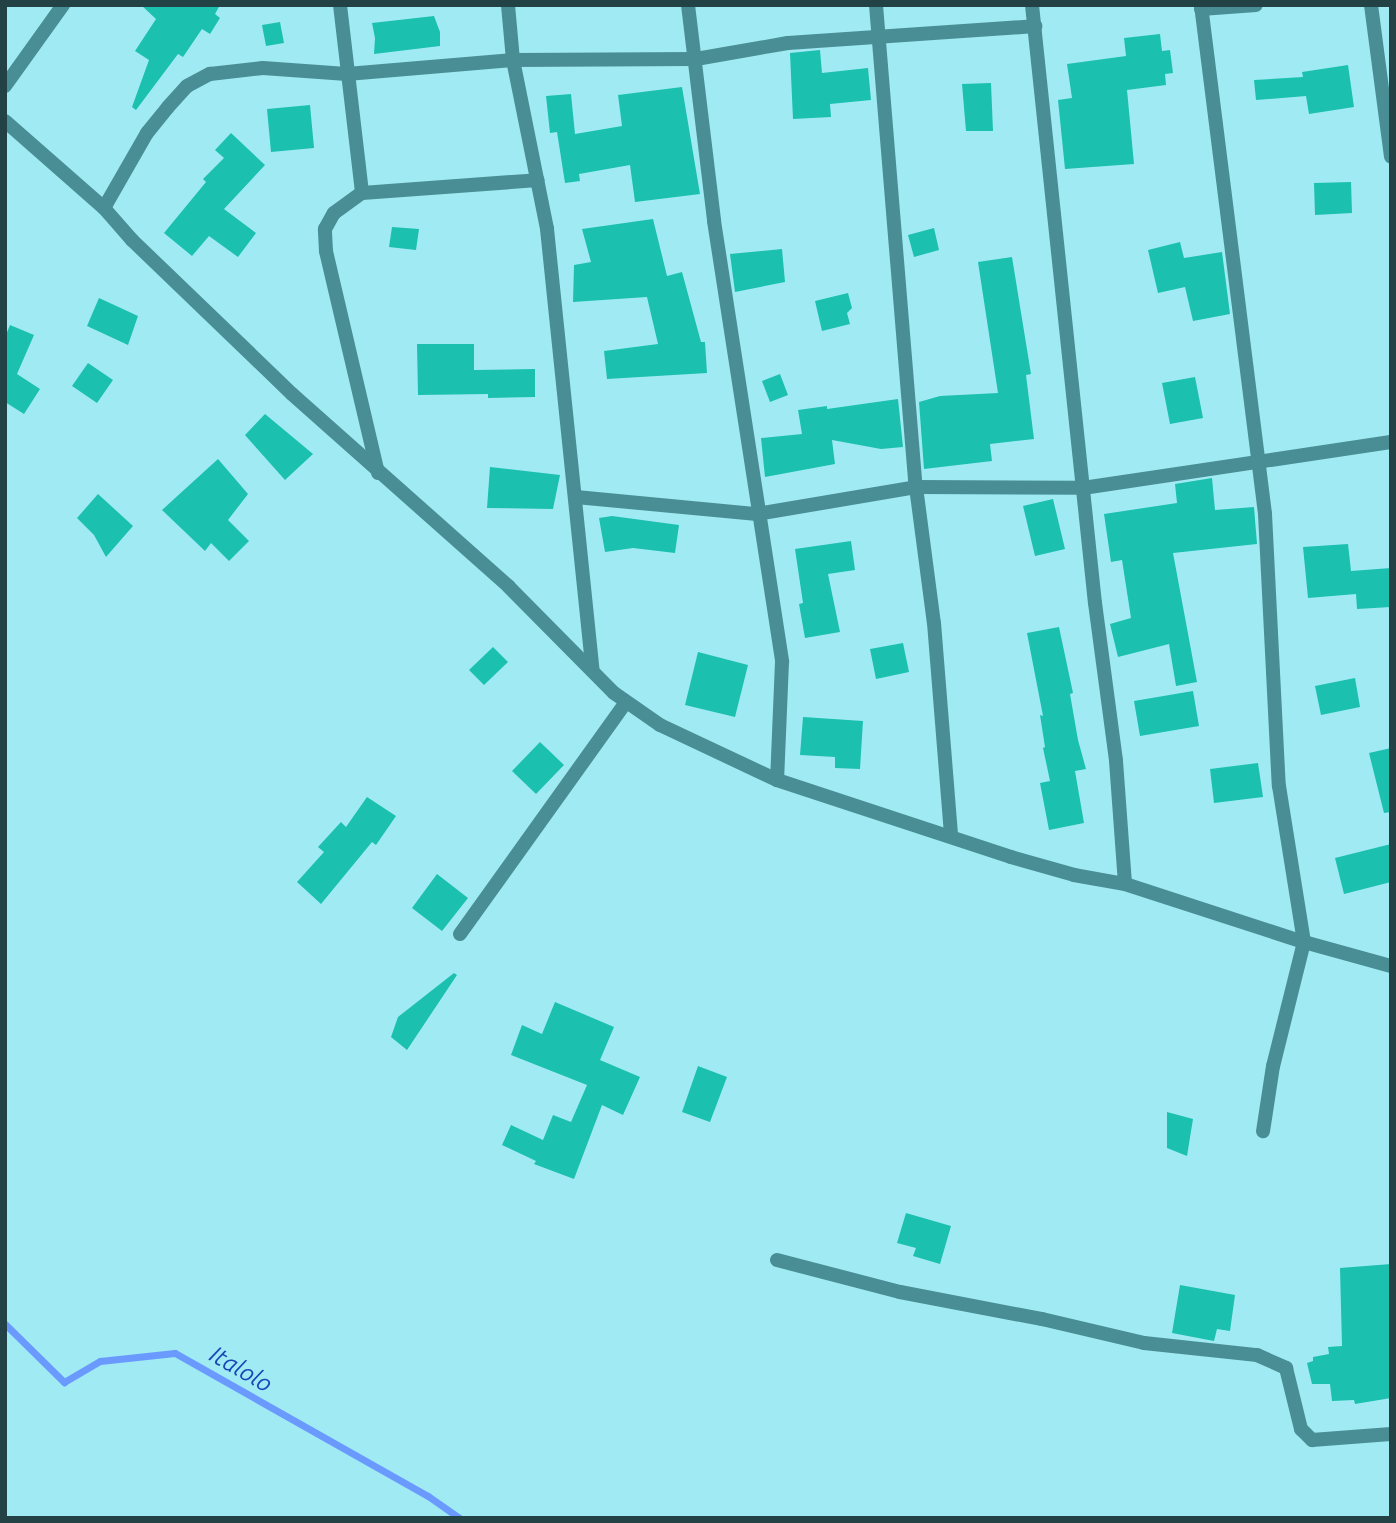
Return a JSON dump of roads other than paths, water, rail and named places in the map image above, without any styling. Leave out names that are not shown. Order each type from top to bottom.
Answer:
[{"type":"street","points":[[5,86],[63,5]]},
{"type":"street","points":[[340,5],[362,193]]},
{"type":"street","points":[[508,5],[513,60],[538,180],[565,380],[593,671]]},
{"type":"street","points":[[688,5],[714,220],[757,514],[782,662],[777,780]]},
{"type":"street","points":[[876,5],[916,486],[934,623],[951,835]]},
{"type":"street","points":[[1032,5],[1083,488],[1116,761],[1125,884]]},
{"type":"street","points":[[1256,5],[1201,7],[1265,514],[1279,786],[1304,942],[1273,1066],[1264,1131]]},
{"type":"street","points":[[1371,5],[1391,157]]},
{"type":"street","points":[[104,208],[147,133],[187,86],[210,74],[253,69],[347,74],[513,60],[696,60],[788,43],[1035,26]]},
{"type":"street","points":[[5,121],[104,208],[132,240],[378,473],[509,587],[626,702],[660,725],[708,750],[777,780],[1074,875],[1125,884],[1304,942],[1391,966]]},
{"type":"street","points":[[378,473],[326,251],[325,229],[334,214],[362,193],[538,180]]},
{"type":"street","points":[[576,498],[757,514],[916,486],[1083,488],[1391,442]]},
{"type":"street","points":[[460,934],[626,702]]},
{"type":"street","points":[[777,1259],[900,1292],[1042,1319],[1144,1343],[1257,1355],[1286,1368],[1301,1429],[1312,1440],[1391,1434]]},
{"type":"waterway","name":"Italolo","points":[[5,1324],[64,1382],[100,1361],[175,1353],[428,1496],[460,1518]]}]
